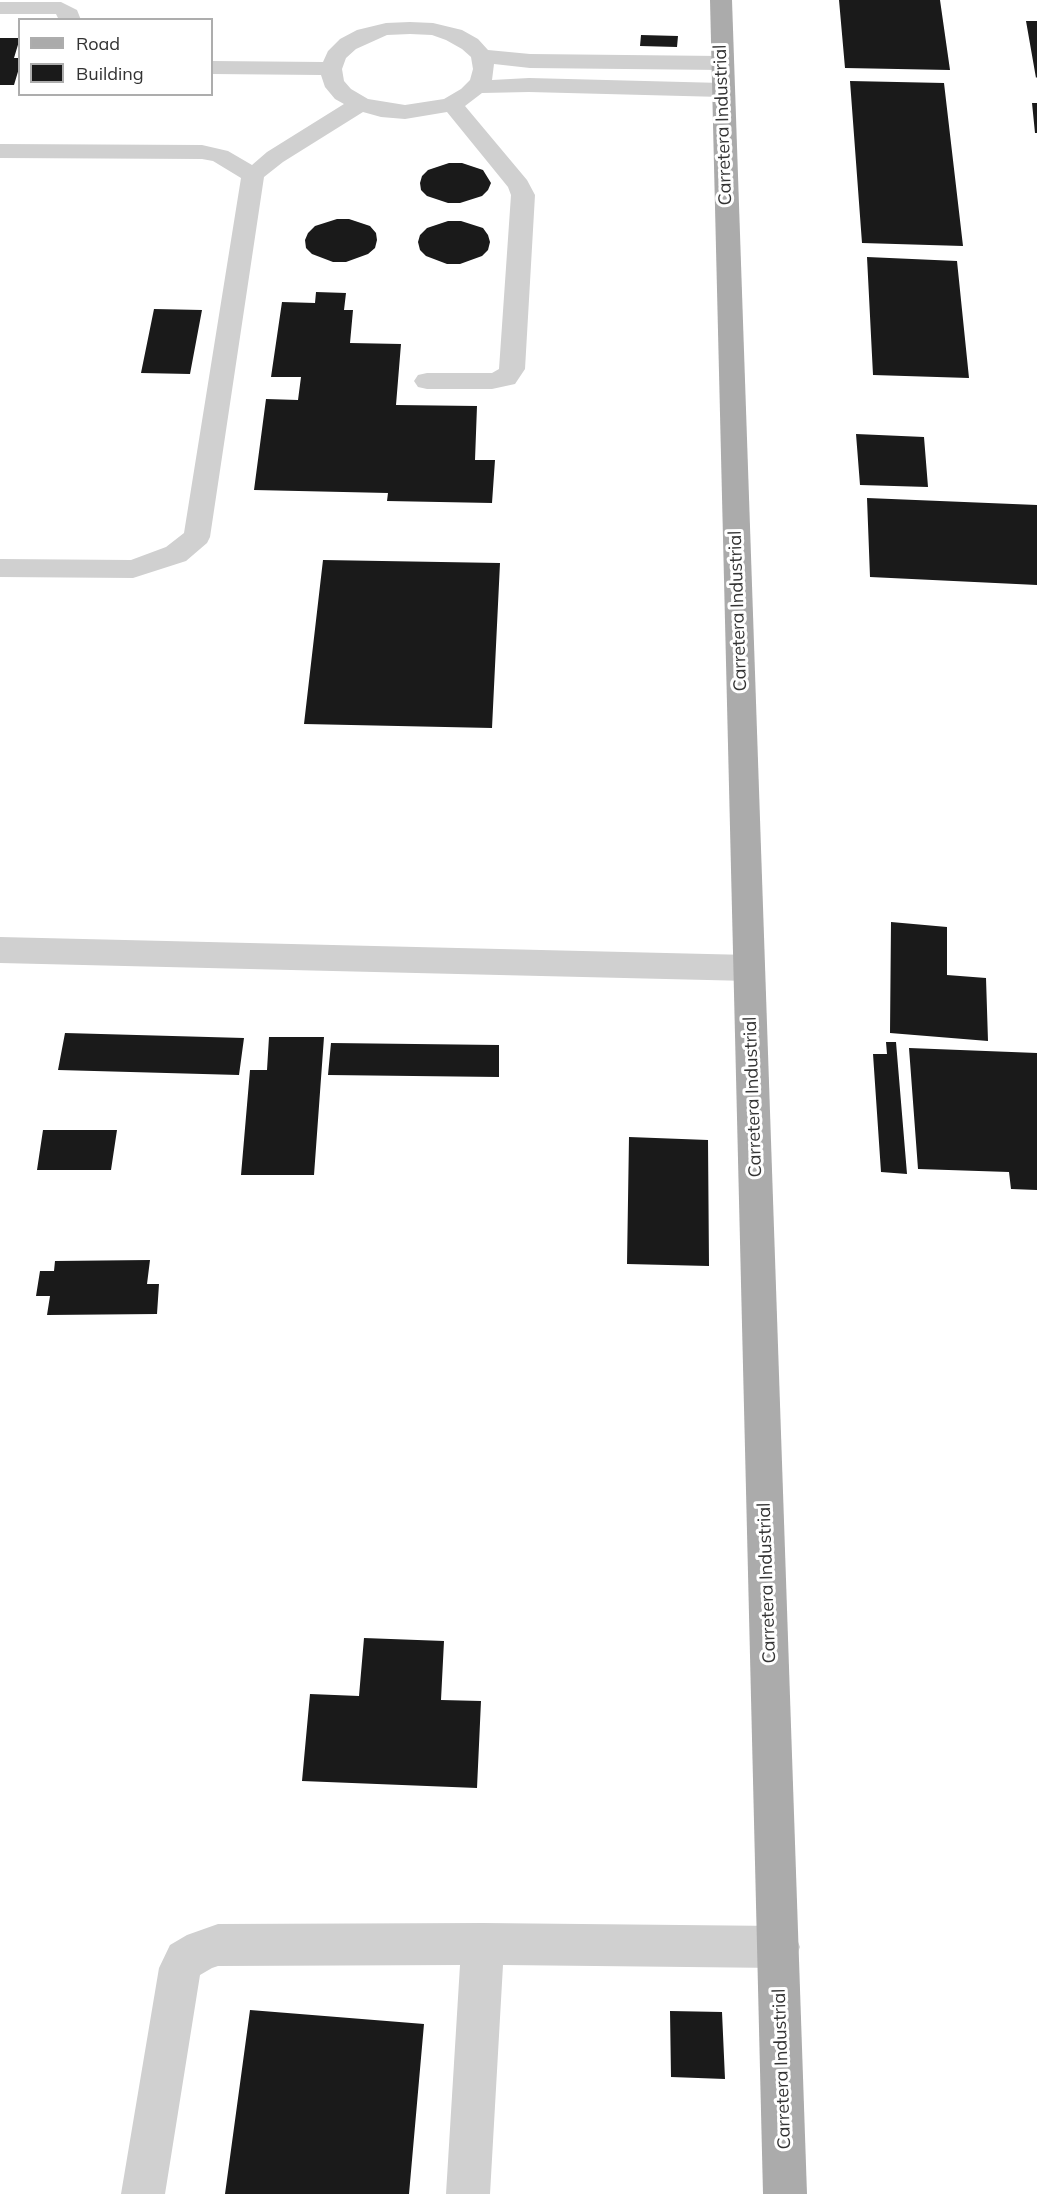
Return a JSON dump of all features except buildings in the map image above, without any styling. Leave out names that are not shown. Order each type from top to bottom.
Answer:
[{"type":"main road","name":"Carretera Industrial","points":[[721,0],[785,2194]]},
{"type":"lane","points":[[0,8],[61,8],[70,14],[69,18]]},
{"type":"lane","points":[[386,29],[433,29],[454,35],[470,44],[481,56],[484,69],[481,82],[452,104],[429,110],[405,112],[381,110],[360,104],[343,94],[333,82],[331,69],[336,56],[348,44],[365,35],[386,29]]},
{"type":"lane","points":[[481,56],[512,61],[722,77]]},
{"type":"lane","points":[[213,67],[331,69]]},
{"type":"lane","points":[[476,87],[722,77]]},
{"type":"lane","points":[[0,568],[133,569],[176,554],[197,537],[252,175],[275,157],[360,104]]},
{"type":"lane","points":[[427,381],[492,381],[506,378],[512,369],[523,195],[519,185],[452,104]]},
{"type":"lane","points":[[0,151],[202,152],[220,156],[252,175]]},
{"type":"lane","points":[[0,950],[748,968]]},
{"type":"lane","points":[[468,2194],[483,1944]]},
{"type":"lane","points":[[143,2194],[180,1968],[185,1960],[202,1950],[218,1945],[483,1944],[779,1947]]}]
